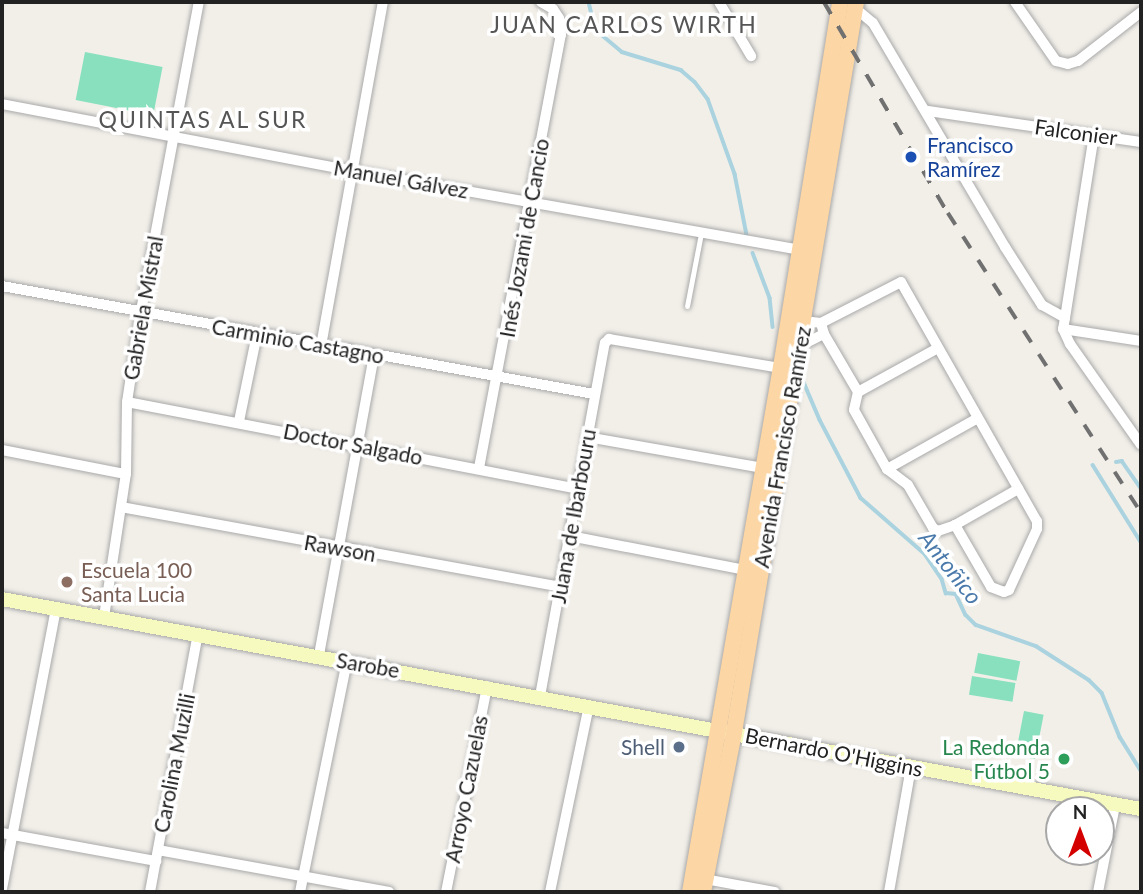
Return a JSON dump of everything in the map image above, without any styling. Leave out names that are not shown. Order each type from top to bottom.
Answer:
[{"type":"main road","name":"Avenida Francisco Ramírez","points":[[690,892],[727,731],[745,570],[762,468],[800,250],[851,4]]},
{"type":"main road","name":"Avenida Francisco Ramírez","points":[[704,886],[727,731],[803,321],[851,4]]},
{"type":"street","name":"Gabriela Mistral","points":[[104,617],[126,474],[127,402],[141,311],[199,2]]},
{"type":"street","points":[[321,346],[383,2]]},
{"type":"street","name":"Inés Jozami de Cancio","points":[[479,468],[561,34],[561,25],[553,9],[541,2]]},
{"type":"street","points":[[719,2],[751,56]]},
{"type":"street","points":[[1015,2],[1056,61],[1068,64],[1078,61],[1141,12]]},
{"type":"street","points":[[851,4],[873,23],[928,111],[1005,247],[1042,304],[1064,324],[1141,341]]},
{"type":"street","name":"Manuel Gálvez","points":[[2,104],[354,171],[800,250]]},
{"type":"street","name":"Falconier","points":[[928,111],[1141,142]]},
{"type":"street","points":[[1094,135],[1064,324],[1070,344],[1141,445]]},
{"type":"street","points":[[798,347],[822,328],[901,282],[1037,526],[1009,590],[1004,592],[991,587],[955,525]]},
{"type":"street","name":"Carminio Castagno","points":[[2,286],[594,394]]},
{"type":"street","points":[[803,321],[822,328],[858,392],[854,410],[887,469],[908,485],[933,528],[938,531],[955,525],[1018,489]]},
{"type":"street","points":[[239,421],[257,334]]},
{"type":"street","name":"Juana de Ibarbouru","points":[[540,696],[605,343],[609,339],[781,368]]},
{"type":"street","points":[[858,392],[938,348]]},
{"type":"street","points":[[319,655],[374,355]]},
{"type":"street","name":"Doctor Salgado","points":[[127,402],[239,421],[578,489]]},
{"type":"street","points":[[887,469],[978,418]]},
{"type":"street","points":[[587,437],[762,468]]},
{"type":"street","points":[[2,450],[126,474]]},
{"type":"street","name":"Rawson","points":[[121,506],[561,587]]},
{"type":"street","points":[[570,536],[745,570]]},
{"type":"street","name":"Sarobe","points":[[2,599],[727,731]]},
{"type":"street","points":[[2,889],[7,834],[55,608]]},
{"type":"street","name":"Carolina Muzilli","points":[[150,892],[198,635]]},
{"type":"street","points":[[300,892],[347,661]]},
{"type":"street","name":"Arroyo Cazuelas","points":[[446,892],[487,686]]},
{"type":"street","points":[[550,892],[589,705]]},
{"type":"street","name":"Bernardo O'Higgins","points":[[727,731],[1067,796]]},
{"type":"street","points":[[889,892],[911,767]]},
{"type":"street","name":"Bernardo O'Higgins","points":[[1115,805],[1141,809]]},
{"type":"street","points":[[7,834],[303,876],[389,892]]},
{"type":"street","points":[[1098,892],[1103,866]]},
{"type":"street","points":[[704,886],[775,892]]},
{"type":"lane","points":[[687,306],[701,233]]},
{"type":"green space","points":[[85,52],[163,67],[153,115],[76,100]]},
{"type":"green space","points":[[978,653],[1020,661],[1016,681],[974,673]]},
{"type":"green space","points":[[972,676],[1015,683],[1012,702],[969,695]]},
{"type":"green space","points":[[1024,711],[1044,715],[1035,759],[1015,755]]},
{"type":"waterway","name":"Antoñico","points":[[589,2],[593,19],[602,35],[622,52],[681,70],[708,99],[735,174],[747,235]]},
{"type":"waterway","name":"Antoñico","points":[[753,253],[770,298],[773,327]]},
{"type":"waterway","name":"Antoñico","points":[[800,373],[820,420],[861,498],[925,554],[942,579],[946,593],[956,594],[966,615],[976,625],[1036,646],[1089,680],[1102,693],[1120,737],[1141,771]]},
{"type":"waterway","points":[[1116,462],[1122,461],[1141,488]]},
{"type":"waterway","points":[[1093,465],[1141,542]]},
{"type":"railway","points":[[824,2],[948,213],[1141,513]]},
{"type":"place","name":"Francisco Ramírez","points":[[911,157]]},
{"type":"place","name":"Escuela 100 Santa Lucia","points":[[67,582]]},
{"type":"place","name":"Shell","points":[[679,747]]},
{"type":"place","name":"La Redonda Fútbol 5","points":[[1064,759]]},
{"type":"district","name":"JUAN CARLOS WIRTH","points":[[624,24]]},
{"type":"district","name":"QUINTAS AL SUR","points":[[203,119]]}]
